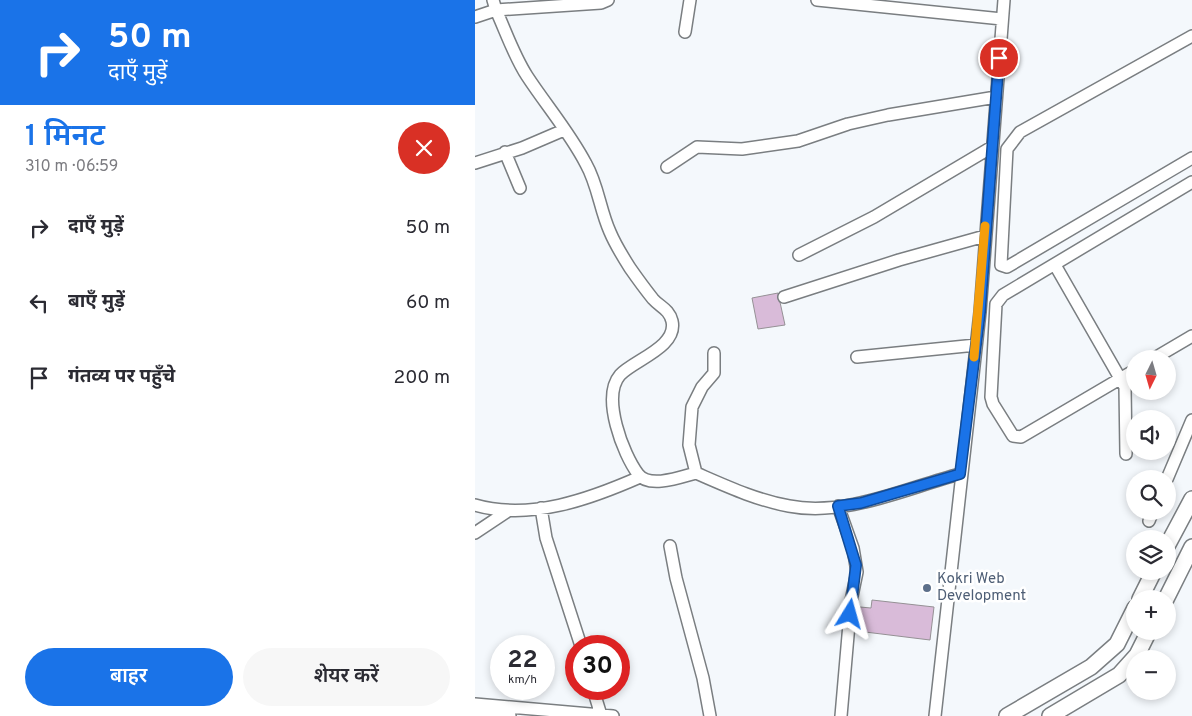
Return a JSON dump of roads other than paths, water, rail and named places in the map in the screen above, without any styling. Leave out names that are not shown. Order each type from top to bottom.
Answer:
[{"type":"main road","points":[[1176,530],[1192,499]]},
{"type":"main road","points":[[1170,590],[1192,547]]},
{"type":"main road","points":[[1007,716],[1091,667],[1117,644],[1126,626]]},
{"type":"main road","points":[[1050,716],[1119,675],[1137,655],[1144,640]]},
{"type":"street","points":[[475,17],[495,5],[601,3],[608,0]]},
{"type":"street","points":[[685,32],[690,0]]},
{"type":"street","points":[[817,0],[1002,19]]},
{"type":"street","points":[[935,716],[960,474],[976,345],[1004,0]]},
{"type":"street","points":[[495,5],[521,66],[591,172],[610,231],[630,268],[651,296],[670,314],[673,323],[672,332],[666,340],[655,352],[632,364],[619,376],[615,388],[614,418],[624,453],[640,477],[651,481],[669,480],[696,473],[727,488],[790,506],[821,508],[861,503],[960,474]]},
{"type":"street","points":[[1192,36],[1020,132],[1012,140],[1007,149],[1001,265],[1007,266],[1192,158]]},
{"type":"street","points":[[667,166],[697,147],[742,148],[798,141],[848,124],[888,115],[996,97]]},
{"type":"street","points":[[475,163],[522,148],[564,130]]},
{"type":"street","points":[[799,254],[874,217],[992,147]]},
{"type":"street","points":[[505,152],[521,188]]},
{"type":"street","points":[[1126,375],[1021,437],[1013,436],[993,404],[991,396],[996,304],[1003,295],[1055,266],[1192,182]]},
{"type":"street","points":[[784,297],[899,260],[985,236]]},
{"type":"street","points":[[1055,266],[1121,378],[1125,387],[1127,410]]},
{"type":"street","points":[[1168,350],[1192,336]]},
{"type":"street","points":[[857,357],[976,345]]},
{"type":"street","points":[[696,473],[689,445],[692,407],[702,387],[714,372],[715,353]]},
{"type":"street","points":[[1171,470],[1192,420]]},
{"type":"street","points":[[475,505],[490,510],[508,511],[541,508],[581,499],[640,477]]},
{"type":"street","points":[[838,506],[853,548],[857,572],[851,601],[841,716]]},
{"type":"street","points":[[541,508],[546,538],[577,635]]},
{"type":"street","points":[[475,533],[508,511]]},
{"type":"street","points":[[670,546],[675,578],[701,670],[710,716]]},
{"type":"street","points":[[599,700],[607,716]]},
{"type":"street","points":[[475,704],[607,716]]},
{"type":"street","points":[[475,712],[510,716]]},
{"type":"place","name":"Kokri Web Development","points":[[927,588]]}]
